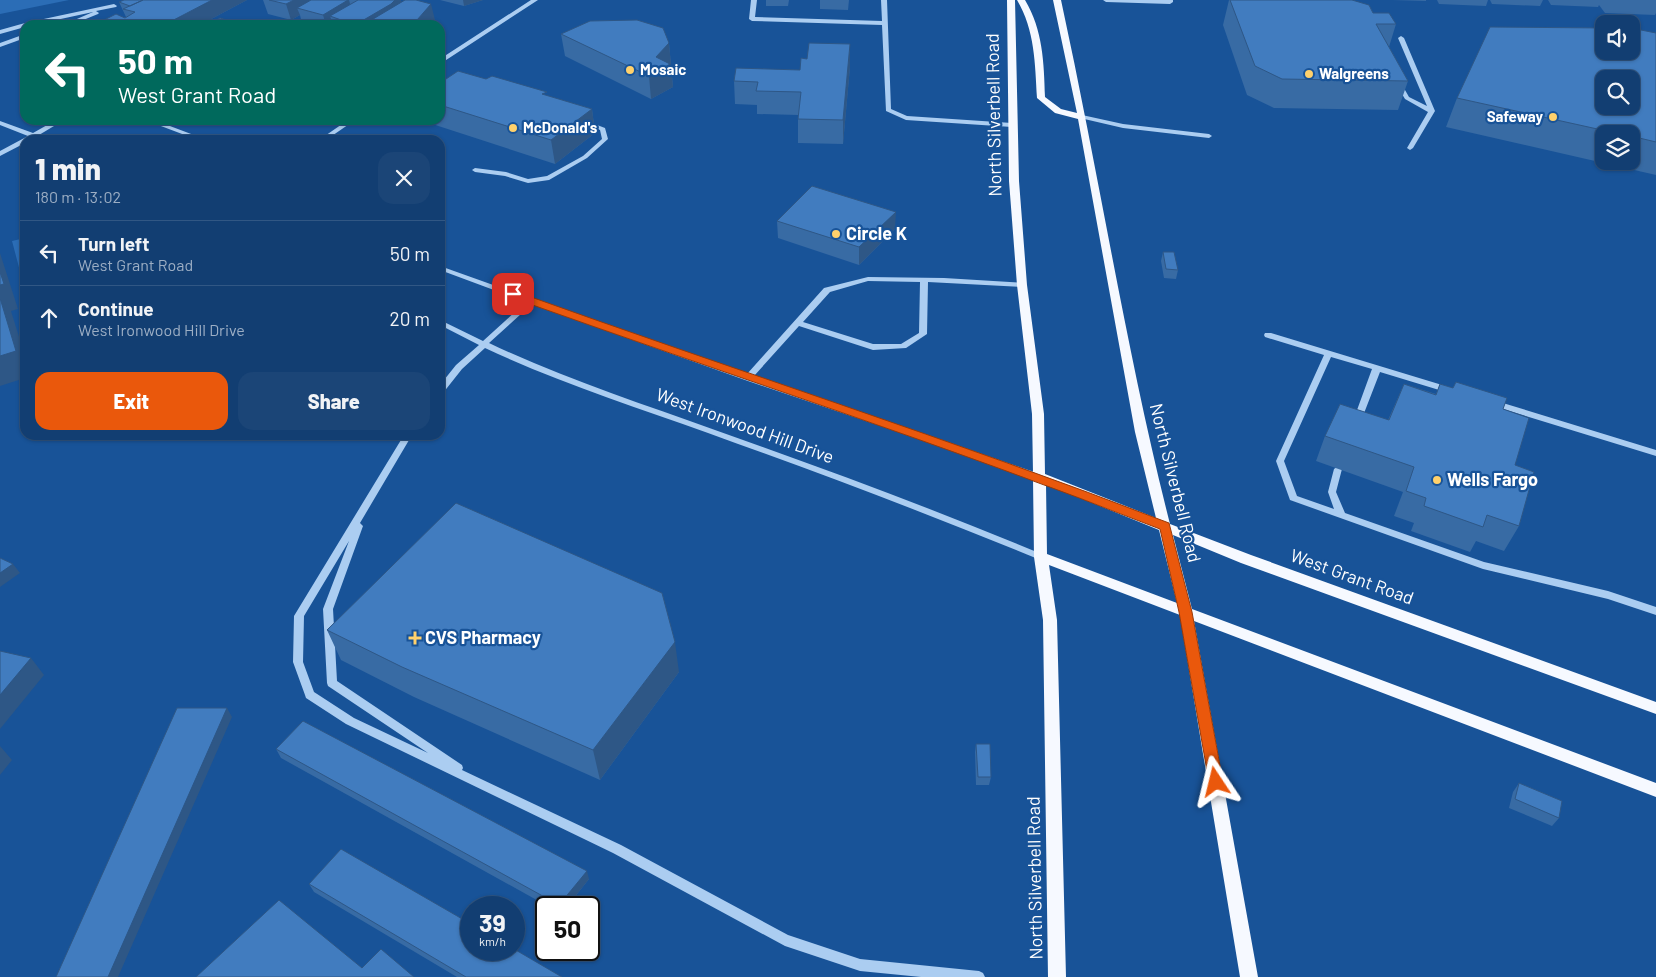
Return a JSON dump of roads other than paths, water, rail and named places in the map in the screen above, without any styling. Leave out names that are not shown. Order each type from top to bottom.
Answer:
[{"type":"main road","name":"North Silverbell Road","points":[[1011,0],[1012,125],[1022,285],[1038,414],[1037,476],[1040,557],[1050,620],[1057,977]]},
{"type":"main road","points":[[1021,0],[1030,13],[1037,38],[1041,98],[1058,111],[1082,117]]},
{"type":"main road","name":"North Silverbell Road","points":[[1057,0],[1082,117],[1141,432],[1186,612],[1249,977]]},
{"type":"main road","name":"West Grant Road","points":[[1037,476],[1246,559],[1656,708]]},
{"type":"main road","points":[[1040,557],[1656,790]]},
{"type":"street","points":[[445,59],[535,0]]},
{"type":"street","points":[[754,0],[752,19],[885,23]]},
{"type":"street","points":[[884,0],[888,110],[906,118],[1012,125]]},
{"type":"street","points":[[1106,0],[1170,2],[1170,0]]},
{"type":"street","points":[[79,20],[120,3]]},
{"type":"street","points":[[48,20],[114,6]]},
{"type":"street","points":[[0,32],[20,26]]},
{"type":"street","points":[[0,45],[20,38]]},
{"type":"street","points":[[1401,38],[1432,111]]},
{"type":"street","points":[[1394,75],[1407,98],[1432,111]]},
{"type":"street","points":[[1410,148],[1432,111]]},
{"type":"street","points":[[1082,117],[1124,126],[1209,136]]},
{"type":"street","points":[[475,170],[506,174],[528,181],[549,178],[585,158],[606,139],[603,129],[573,119]]},
{"type":"street","points":[[0,123],[33,135],[52,125]]},
{"type":"street","points":[[162,125],[190,135]]},
{"type":"street","points":[[330,135],[344,125]]},
{"type":"street","points":[[0,154],[20,142]]},
{"type":"street","points":[[445,270],[748,378],[1037,476]]},
{"type":"street","points":[[748,378],[827,290],[868,279],[1022,285]]},
{"type":"street","points":[[798,323],[873,347],[903,346],[923,334],[924,280]]},
{"type":"street","points":[[445,384],[459,368],[532,301]]},
{"type":"street","name":"West Ironwood Hill Drive","points":[[445,325],[484,345],[598,390],[949,518],[1040,557]]},
{"type":"street","points":[[1268,335],[1459,393]]},
{"type":"street","points":[[1328,353],[1280,461],[1293,498],[1483,565],[1608,595],[1656,611]]},
{"type":"street","points":[[1355,428],[1377,368]]},
{"type":"street","points":[[1486,401],[1656,453]]},
{"type":"street","points":[[405,440],[299,616],[298,662],[310,695],[350,720],[617,849],[785,940],[860,965],[979,977]]},
{"type":"street","points":[[1338,469],[1332,492],[1341,515]]},
{"type":"street","points":[[366,507],[328,609],[332,683],[484,785]]},
{"type":"place","name":"Mosaic","points":[[630,70]]},
{"type":"place","name":"Walgreens","points":[[1309,74]]},
{"type":"place","name":"Safeway","points":[[1553,117]]},
{"type":"place","name":"McDonald's","points":[[513,128]]},
{"type":"place","name":"Circle K","points":[[836,234]]},
{"type":"place","name":"Wells Fargo","points":[[1437,480]]},
{"type":"place","name":"CVS Pharmacy","points":[[415,638]]}]
